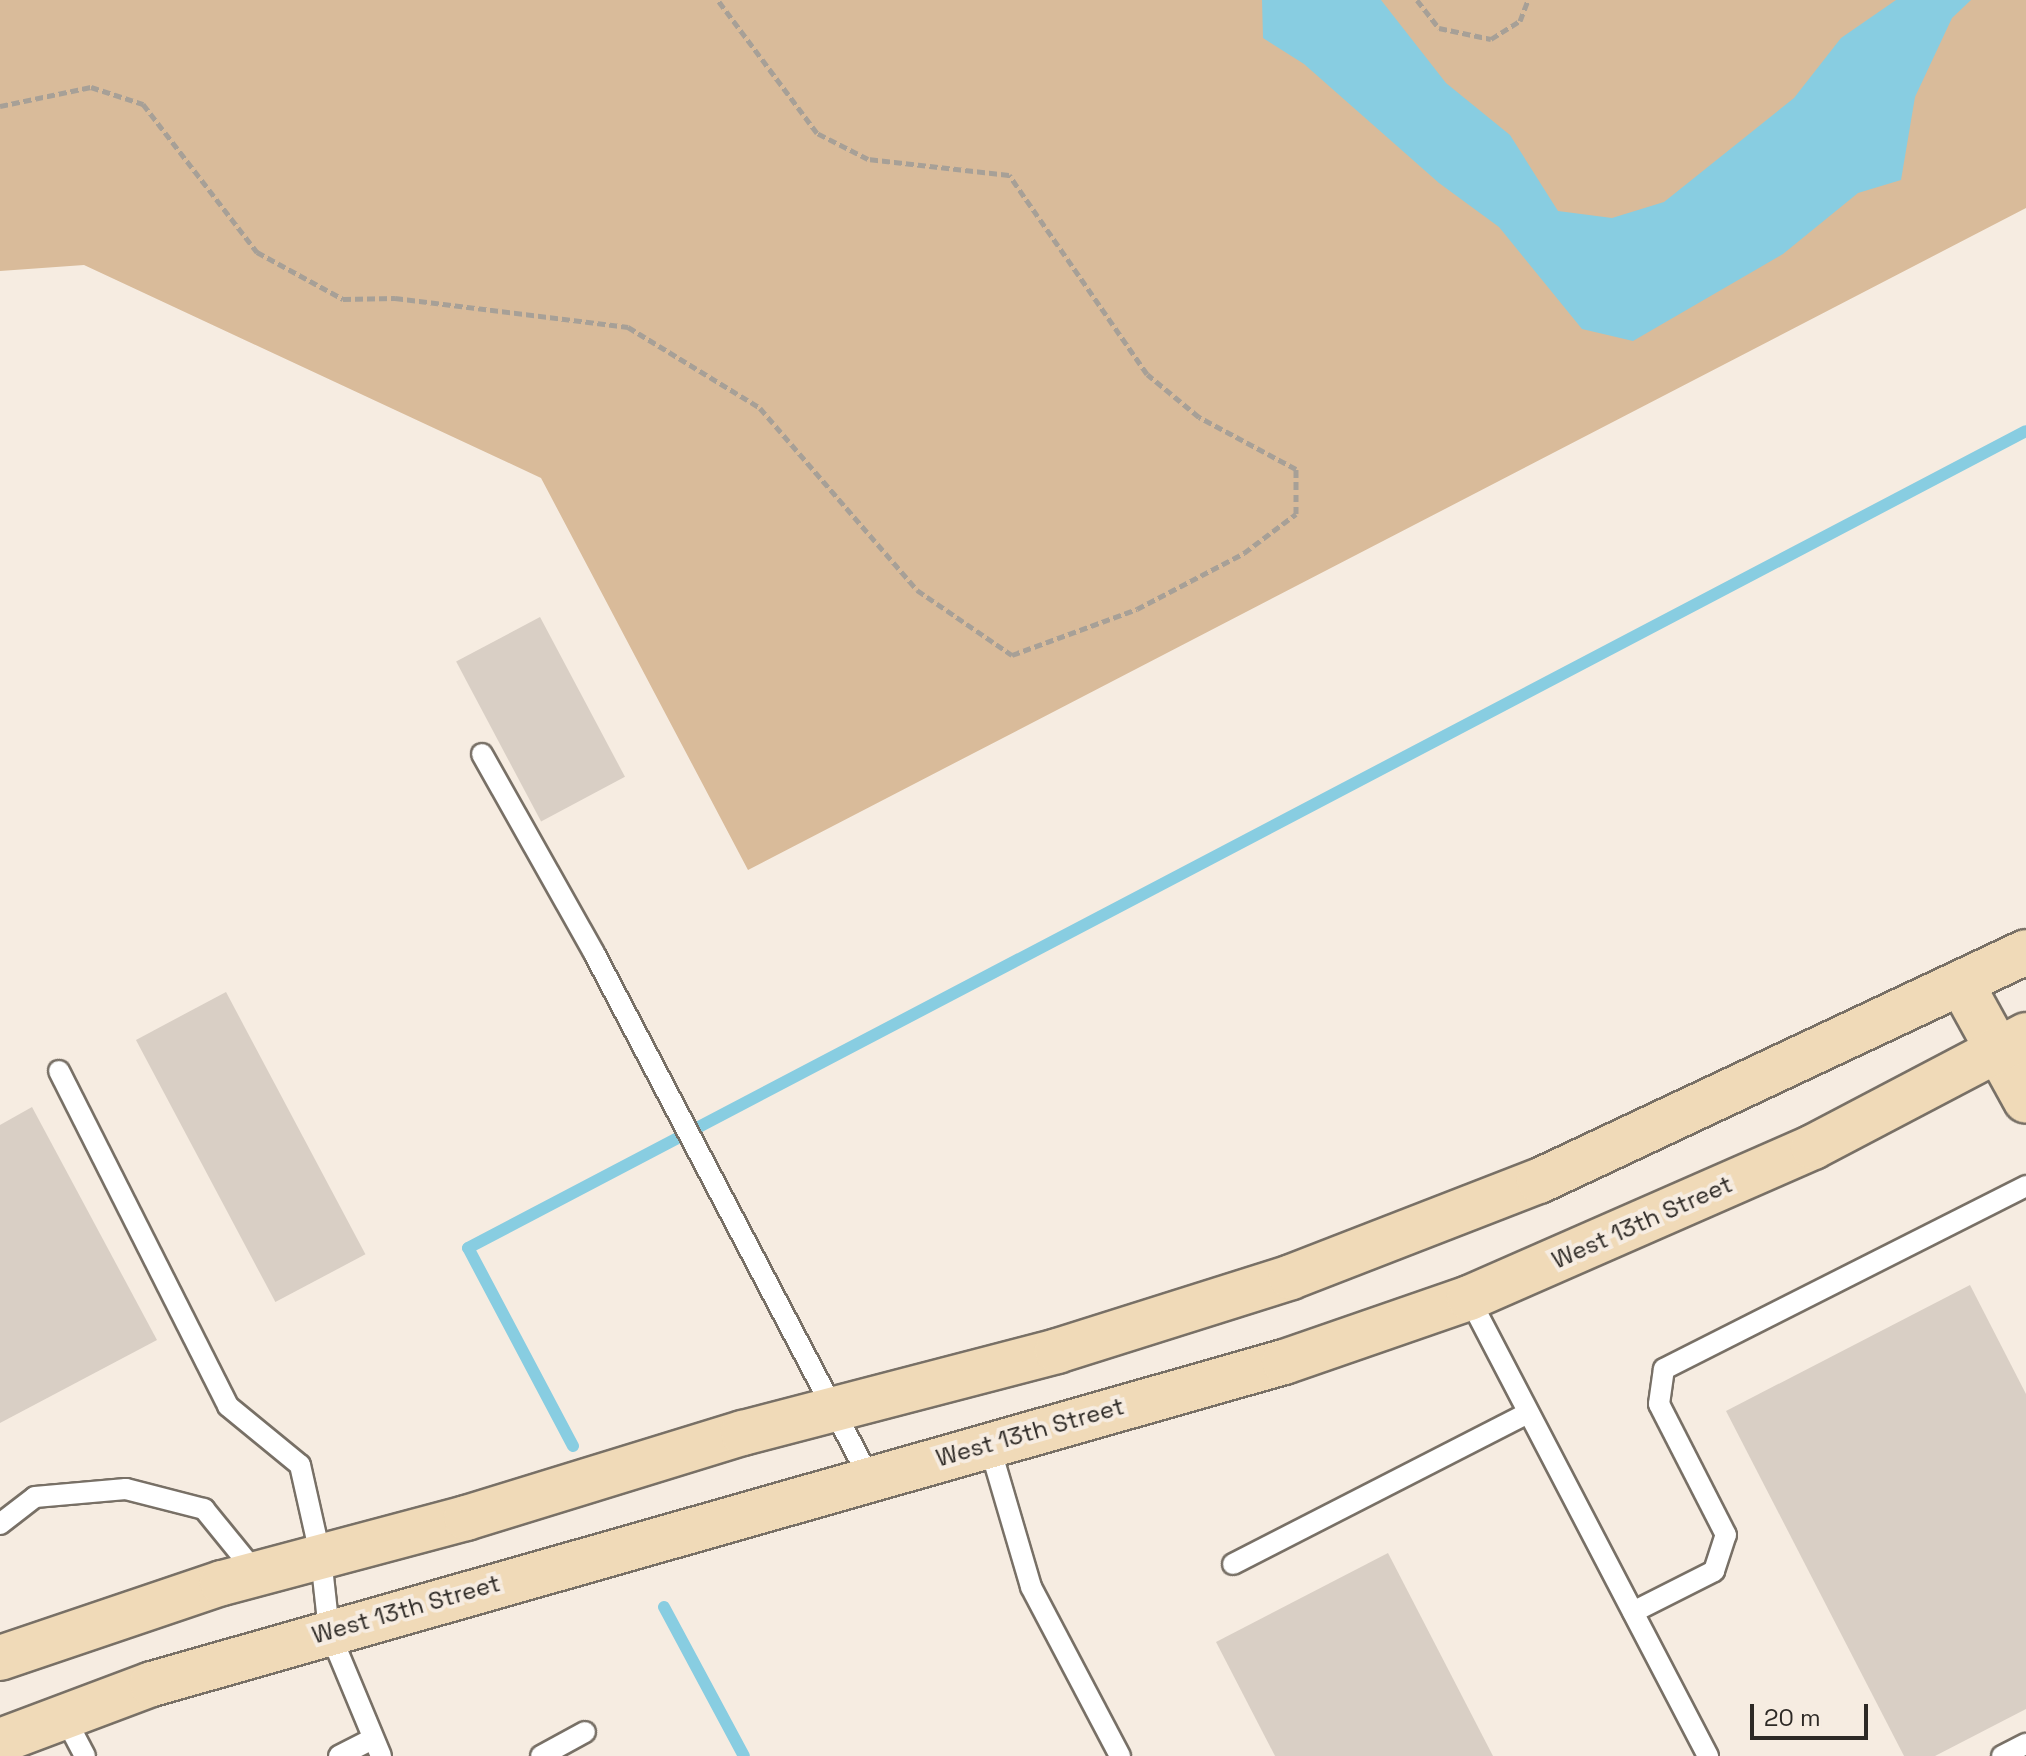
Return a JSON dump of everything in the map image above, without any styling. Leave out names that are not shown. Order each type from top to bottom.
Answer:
[{"type":"main road","points":[[0,1658],[257,1574],[832,1409],[1057,1351],[1291,1277],[1539,1181],[1962,985],[2026,952]]},
{"type":"main road","points":[[1962,985],[2013,1043],[2026,1101]]},
{"type":"main road","name":"West 13th Street","points":[[0,1741],[64,1716],[329,1631],[1284,1362],[1469,1298],[1813,1147],[2013,1043]]},
{"type":"lane","points":[[482,754],[672,1101],[869,1477]]},
{"type":"lane","points":[[59,1071],[228,1406],[300,1465],[321,1558],[329,1631],[377,1747],[339,1756]]},
{"type":"lane","points":[[1633,1612],[1714,1571],[1726,1535],[1659,1404],[1664,1369],[2026,1186]]},
{"type":"lane","points":[[1469,1298],[1708,1756]]},
{"type":"lane","points":[[1233,1564],[1528,1413]]},
{"type":"lane","points":[[989,1444],[1031,1587],[1120,1756]]},
{"type":"lane","points":[[0,1524],[35,1497],[126,1489],[204,1509],[257,1574]]},
{"type":"lane","points":[[64,1716],[85,1756]]},
{"type":"lane","points":[[541,1756],[585,1732]]},
{"type":"lane","points":[[2002,1756],[2026,1744]]},
{"type":"path","points":[[0,106],[91,87],[143,104],[257,252],[343,299],[395,298],[628,327],[760,408],[917,590],[1012,655],[1137,609],[1244,553],[1296,514],[1296,469],[1199,417],[1147,374],[1009,175],[868,159],[817,133],[718,0]]},
{"type":"path","points":[[1417,0],[1439,28],[1491,39],[1520,21],[1528,0]]},
{"type":"shaded area","points":[[0,0],[2026,0],[2026,208],[748,870],[541,478],[84,265],[0,271]]},
{"type":"water","points":[[1262,0],[1381,0],[1446,83],[1510,135],[1558,211],[1612,218],[1664,202],[1794,98],[1841,38],[1896,0],[1971,0],[1952,18],[1915,97],[1901,180],[1858,193],[1783,254],[1633,341],[1582,329],[1499,227],[1439,183],[1304,64],[1263,38]]},
{"type":"building","points":[[540,617],[625,777],[541,821],[456,662]]},
{"type":"building","points":[[226,992],[365,1254],[275,1302],[136,1040]]},
{"type":"building","points":[[32,1107],[157,1340],[0,1423],[0,1125]]},
{"type":"building","points":[[1970,1285],[2026,1394],[2026,1709],[1935,1756],[1904,1756],[1726,1411]]},
{"type":"building","points":[[1388,1553],[1493,1756],[1275,1756],[1216,1642]]},
{"type":"waterway","points":[[573,1446],[468,1248],[2026,431]]},
{"type":"waterway","points":[[664,1607],[744,1756]]}]
